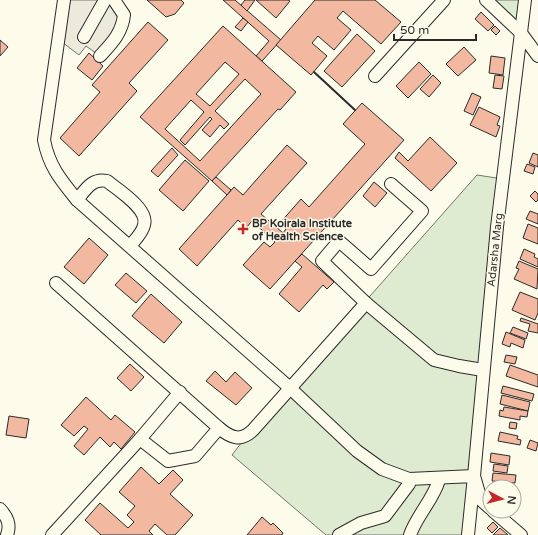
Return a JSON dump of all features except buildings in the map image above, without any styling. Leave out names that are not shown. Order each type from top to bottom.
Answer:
[{"type":"street","points":[[64,0],[44,140],[46,153],[54,172],[77,200],[290,388],[357,451],[382,469],[409,479],[436,479],[454,476],[474,476],[468,535]]},
{"type":"street","points":[[84,37],[105,0]]},
{"type":"street","points":[[100,56],[118,36],[123,26],[124,15],[114,0]]},
{"type":"street","points":[[375,76],[444,0]]},
{"type":"street","points":[[486,0],[520,33],[538,56]]},
{"type":"street","name":"Adarsha Marg","points":[[482,496],[474,476],[483,370],[497,227],[520,33],[526,0]]},
{"type":"street","points":[[77,200],[92,182],[100,179],[107,180],[141,209],[144,217],[144,225],[130,246]]},
{"type":"street","points":[[391,184],[422,211],[371,269],[340,241],[322,261],[366,303],[434,360],[483,370]]},
{"type":"street","points":[[56,283],[219,428],[229,436],[233,437],[248,434],[366,303]]},
{"type":"street","points":[[52,535],[140,439],[180,392]]},
{"type":"street","points":[[140,439],[168,461],[195,456],[219,428]]},
{"type":"street","points":[[339,535],[361,523],[385,516],[409,484],[409,479]]},
{"type":"street","points":[[410,535],[413,526],[436,490],[439,480],[436,479]]},
{"type":"street","points":[[0,509],[7,517],[9,530],[7,535]]},
{"type":"street","points":[[502,519],[521,535]]},
{"type":"green space","points":[[486,0],[525,0],[521,33]]},
{"type":"green space","points":[[477,175],[503,179],[468,535],[326,535],[232,455],[248,434]]},
{"type":"shaded area","points":[[64,0],[114,0],[124,15],[100,56],[86,46],[79,55],[58,39]]},
{"type":"wall","points":[[314,72],[355,110]]},
{"type":"place","name":"BP Koirala Institute of Health Science","points":[[243,229]]}]
